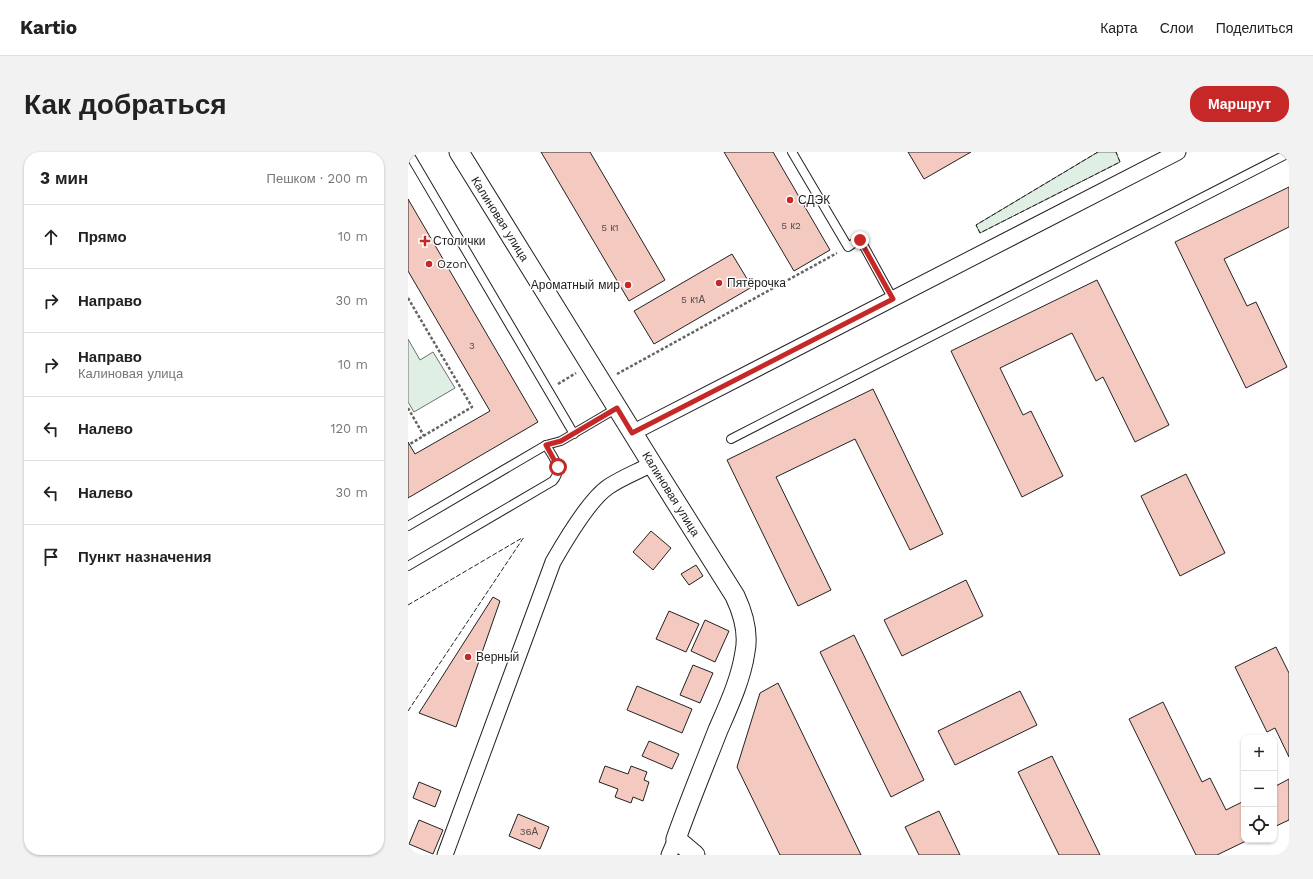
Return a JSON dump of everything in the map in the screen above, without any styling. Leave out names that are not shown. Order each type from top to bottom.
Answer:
[{"type":"street","name":"Калиновая улица","points":[[459,152],[632,433],[735,596],[742,612],[746,632],[746,651],[737,684],[688,803],[673,847],[695,855]]},
{"type":"street","points":[[632,433],[1178,152]]},
{"type":"street","points":[[445,855],[553,562],[561,547],[596,497],[608,487],[652,464]]},
{"type":"lane","points":[[408,152],[574,434]]},
{"type":"lane","points":[[792,152],[848,247],[860,240],[893,299]]},
{"type":"lane","points":[[731,439],[1289,153]]},
{"type":"lane","points":[[408,526],[546,445],[561,441],[617,408]]},
{"type":"lane","points":[[408,566],[552,481],[558,475],[558,467],[546,445]]},
{"type":"path","points":[[612,377],[848,247]]},
{"type":"path","points":[[408,298],[472,407],[410,444]]},
{"type":"path","points":[[548,390],[580,371]]},
{"type":"path","points":[[408,408],[424,436]]},
{"type":"green space","points":[[1098,152],[1116,152],[1120,162],[980,233],[976,225]]},
{"type":"green space","points":[[408,339],[420,360],[433,352],[455,388],[414,412],[408,402]]},
{"type":"building","points":[[541,152],[590,152],[665,280],[629,301]]},
{"type":"building","points":[[724,152],[773,152],[830,250],[794,271]]},
{"type":"building","points":[[908,152],[971,152],[924,179]]},
{"type":"building","points":[[1289,187],[1289,227],[1224,259],[1247,306],[1256,302],[1287,367],[1246,388],[1175,242]]},
{"type":"building","points":[[408,199],[538,422],[408,498],[408,442],[415,454],[490,411],[408,271]]},
{"type":"building","points":[[732,254],[752,287],[654,344],[634,311]]},
{"type":"building","points":[[1097,280],[1169,425],[1135,442],[1103,377],[1096,381],[1072,333],[1000,368],[1023,415],[1031,411],[1063,476],[1022,497],[951,351]]},
{"type":"building","points":[[873,389],[943,534],[910,550],[855,439],[776,477],[831,590],[798,606],[727,460]]},
{"type":"building","points":[[1186,474],[1225,553],[1180,576],[1141,496]]},
{"type":"building","points":[[651,531],[671,548],[653,570],[633,552]]},
{"type":"building","points":[[696,565],[703,576],[689,585],[681,574]]},
{"type":"building","points":[[966,580],[983,616],[902,656],[884,620]]},
{"type":"building","name":"Верный","points":[[493,597],[500,601],[456,727],[419,713]]},
{"type":"building","points":[[669,611],[699,624],[686,652],[656,639]]},
{"type":"building","points":[[705,620],[729,631],[715,662],[691,651]]},
{"type":"building","points":[[854,635],[924,780],[891,797],[820,652]]},
{"type":"building","points":[[1276,647],[1289,673],[1289,757],[1275,728],[1267,732],[1235,667]]},
{"type":"building","points":[[693,665],[713,673],[700,703],[680,695]]},
{"type":"building","points":[[778,683],[861,855],[780,855],[737,767],[760,693]]},
{"type":"building","points":[[637,686],[692,709],[682,733],[627,710]]},
{"type":"building","points":[[1020,691],[1037,725],[955,765],[938,731]]},
{"type":"building","points":[[1163,702],[1202,782],[1210,778],[1226,810],[1241,802],[1242,843],[1217,855],[1196,855],[1129,719]]},
{"type":"building","points":[[649,741],[679,754],[672,769],[642,756]]},
{"type":"building","points":[[1052,756],[1100,855],[1059,855],[1018,772]]},
{"type":"building","points":[[605,766],[628,774],[631,766],[647,772],[644,780],[649,782],[643,801],[633,797],[631,803],[615,797],[618,789],[599,782]]},
{"type":"building","points":[[1289,779],[1289,820],[1277,826],[1277,807],[1277,785]]},
{"type":"building","points":[[419,782],[441,791],[435,807],[413,798]]},
{"type":"building","points":[[939,811],[960,855],[919,855],[905,827]]},
{"type":"building","points":[[518,814],[549,827],[540,849],[509,836]]},
{"type":"building","points":[[419,820],[443,830],[433,854],[409,844]]},
{"type":"fence","points":[[1098,152],[976,225],[980,233],[1120,162],[1116,152]]},
{"type":"fence","points":[[408,711],[524,537]]},
{"type":"fence","points":[[408,605],[522,538]]},
{"type":"place","name":"СДЭК","points":[[790,200]]},
{"type":"place","name":"Столички","points":[[425,241]]},
{"type":"place","name":"Ozon","points":[[429,264]]},
{"type":"place","name":"Пятёрочка","points":[[719,283]]},
{"type":"place","name":"Ароматный мир","points":[[628,285]]},
{"type":"place","name":"Верный","points":[[468,657]]},
{"type":"route","points":[[558,467],[546,445],[561,441],[617,408],[632,433],[893,299],[860,240]]}]
